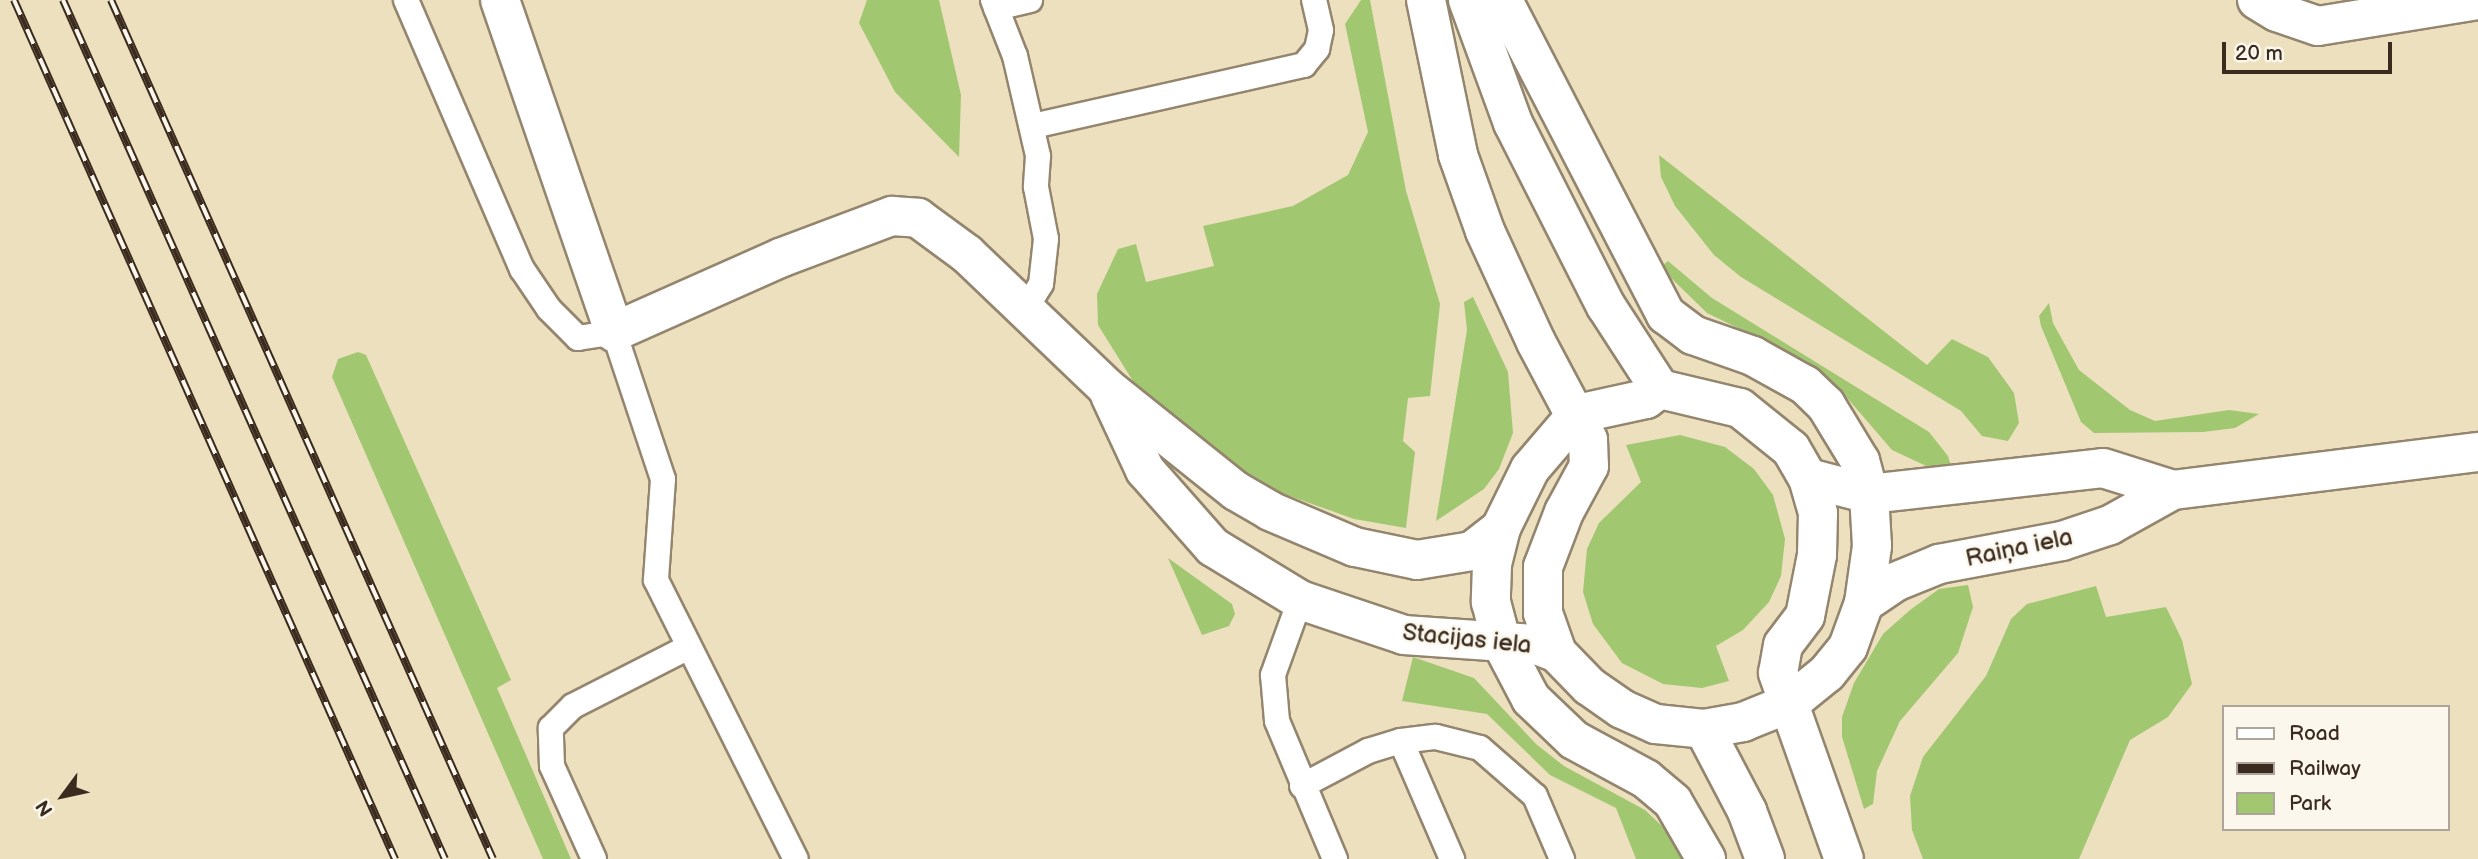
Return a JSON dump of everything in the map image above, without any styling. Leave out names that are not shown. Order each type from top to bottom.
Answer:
[{"type":"main road","points":[[500,0],[614,332]]},
{"type":"main road","name":"Stacijas iela","points":[[1426,0],[1458,155],[1485,231],[1536,342],[1577,414],[1588,440],[1589,466],[1563,512],[1543,567],[1543,613],[1557,653],[1588,686],[1622,709],[1656,724],[1704,729],[1743,722],[1790,703],[1828,673],[1849,647],[1864,603],[1872,546],[1869,494],[1860,461],[1843,431],[1805,384],[1753,356],[1693,335],[1666,316],[1625,244],[1503,0]]},
{"type":"main road","points":[[1468,0],[1513,123],[1606,306],[1660,389],[1740,408],[1791,449],[1808,478],[1818,513],[1817,555],[1805,616],[1783,645],[1778,673],[1844,859]]},
{"type":"main road","points":[[2257,0],[2277,12],[2318,26],[2478,0]]},
{"type":"main road","name":"Stacijas iela","points":[[614,332],[780,258],[892,216],[918,218],[967,254],[1106,387],[1236,491],[1270,511],[1355,547],[1416,560],[1472,551],[1501,528]]},
{"type":"main road","name":"Stacijas iela","points":[[1106,387],[1145,470],[1213,547],[1300,600],[1404,635],[1502,644],[1534,644],[1557,653]]},
{"type":"main road","points":[[1660,389],[1646,399],[1577,414],[1530,469],[1501,528],[1492,565],[1491,602],[1502,644],[1531,698],[1574,740],[1646,779],[1673,802],[1706,859]]},
{"type":"main road","name":"Raiņa iela","points":[[1864,603],[1895,582],[1940,564],[2062,541],[2110,525],[2173,490],[2478,452]]},
{"type":"main road","name":"Raiņa iela","points":[[1869,494],[2104,468],[2173,490]]},
{"type":"main road","points":[[1808,478],[1869,494]]},
{"type":"main road","points":[[1704,729],[1748,811],[1765,859]]},
{"type":"lane","points":[[406,0],[522,269],[549,309],[578,338],[614,332],[663,478],[656,580],[796,859]]},
{"type":"lane","points":[[1025,310],[1041,284],[1046,239],[1036,187],[1038,156],[1033,126],[995,4],[1030,0]]},
{"type":"lane","points":[[1033,126],[1304,65],[1317,48],[1321,30],[1314,0]]},
{"type":"lane","points":[[1300,600],[1273,675],[1277,721],[1302,786],[1335,859]]},
{"type":"lane","points":[[594,859],[552,766],[551,728],[573,706],[690,647]]},
{"type":"lane","points":[[1302,786],[1368,751],[1401,741],[1436,737],[1480,748],[1535,796],[1562,859]]},
{"type":"lane","points":[[1401,741],[1452,859]]},
{"type":"green space","points":[[867,0],[939,0],[961,95],[959,157],[895,92],[859,23]]},
{"type":"green space","points":[[1361,0],[1370,0],[1406,191],[1440,304],[1430,396],[1408,398],[1403,441],[1415,452],[1406,528],[1354,519],[1273,490],[1223,458],[1146,402],[1098,325],[1097,294],[1118,249],[1136,244],[1146,282],[1214,266],[1203,226],[1293,206],[1348,175],[1368,132],[1345,24]]},
{"type":"green space","points":[[1659,155],[1927,365],[1952,339],[1988,357],[2014,393],[2019,423],[2008,441],[1982,436],[1961,411],[1741,277],[1714,255],[1675,206],[1661,177]]},
{"type":"green space","points":[[1668,261],[1712,298],[1929,432],[1948,456],[1952,469],[1937,471],[1892,450],[1842,392],[1808,362],[1707,313],[1671,278],[1663,265]]},
{"type":"green space","points":[[1473,297],[1508,372],[1513,433],[1499,469],[1484,489],[1436,521],[1467,330],[1464,302]]},
{"type":"green space","points":[[2049,303],[2053,323],[2079,370],[2130,410],[2155,421],[2229,410],[2259,414],[2235,428],[2203,432],[2094,433],[2081,422],[2041,326],[2039,316]]},
{"type":"green space","points":[[358,352],[366,355],[511,680],[497,688],[571,859],[543,859],[332,377],[338,359]]},
{"type":"green space","points":[[1680,435],[1725,447],[1754,469],[1773,495],[1785,539],[1781,576],[1769,602],[1743,630],[1716,646],[1729,681],[1702,688],[1663,684],[1622,663],[1593,624],[1583,592],[1587,549],[1599,523],[1641,482],[1626,445]]},
{"type":"green space","points":[[1168,558],[1232,604],[1235,614],[1229,626],[1202,635]]},
{"type":"green space","points":[[1968,585],[1973,607],[1958,653],[1900,721],[1877,771],[1873,804],[1864,809],[1842,737],[1842,717],[1854,683],[1883,634],[1910,610],[1939,589]]},
{"type":"green space","points":[[2096,586],[2106,617],[2166,607],[2182,640],[2192,684],[2168,717],[2130,740],[2079,859],[1923,859],[1912,830],[1910,796],[1923,757],[1986,676],[2011,619],[2027,604]]},
{"type":"green space","points":[[1413,657],[1474,678],[1536,744],[1564,766],[1645,810],[1664,828],[1685,859],[1636,859],[1616,808],[1550,775],[1487,714],[1402,701]]},
{"type":"railway","points":[[14,0],[395,859]]},
{"type":"railway","points":[[63,0],[445,859]]},
{"type":"railway","points":[[111,0],[493,859]]}]
